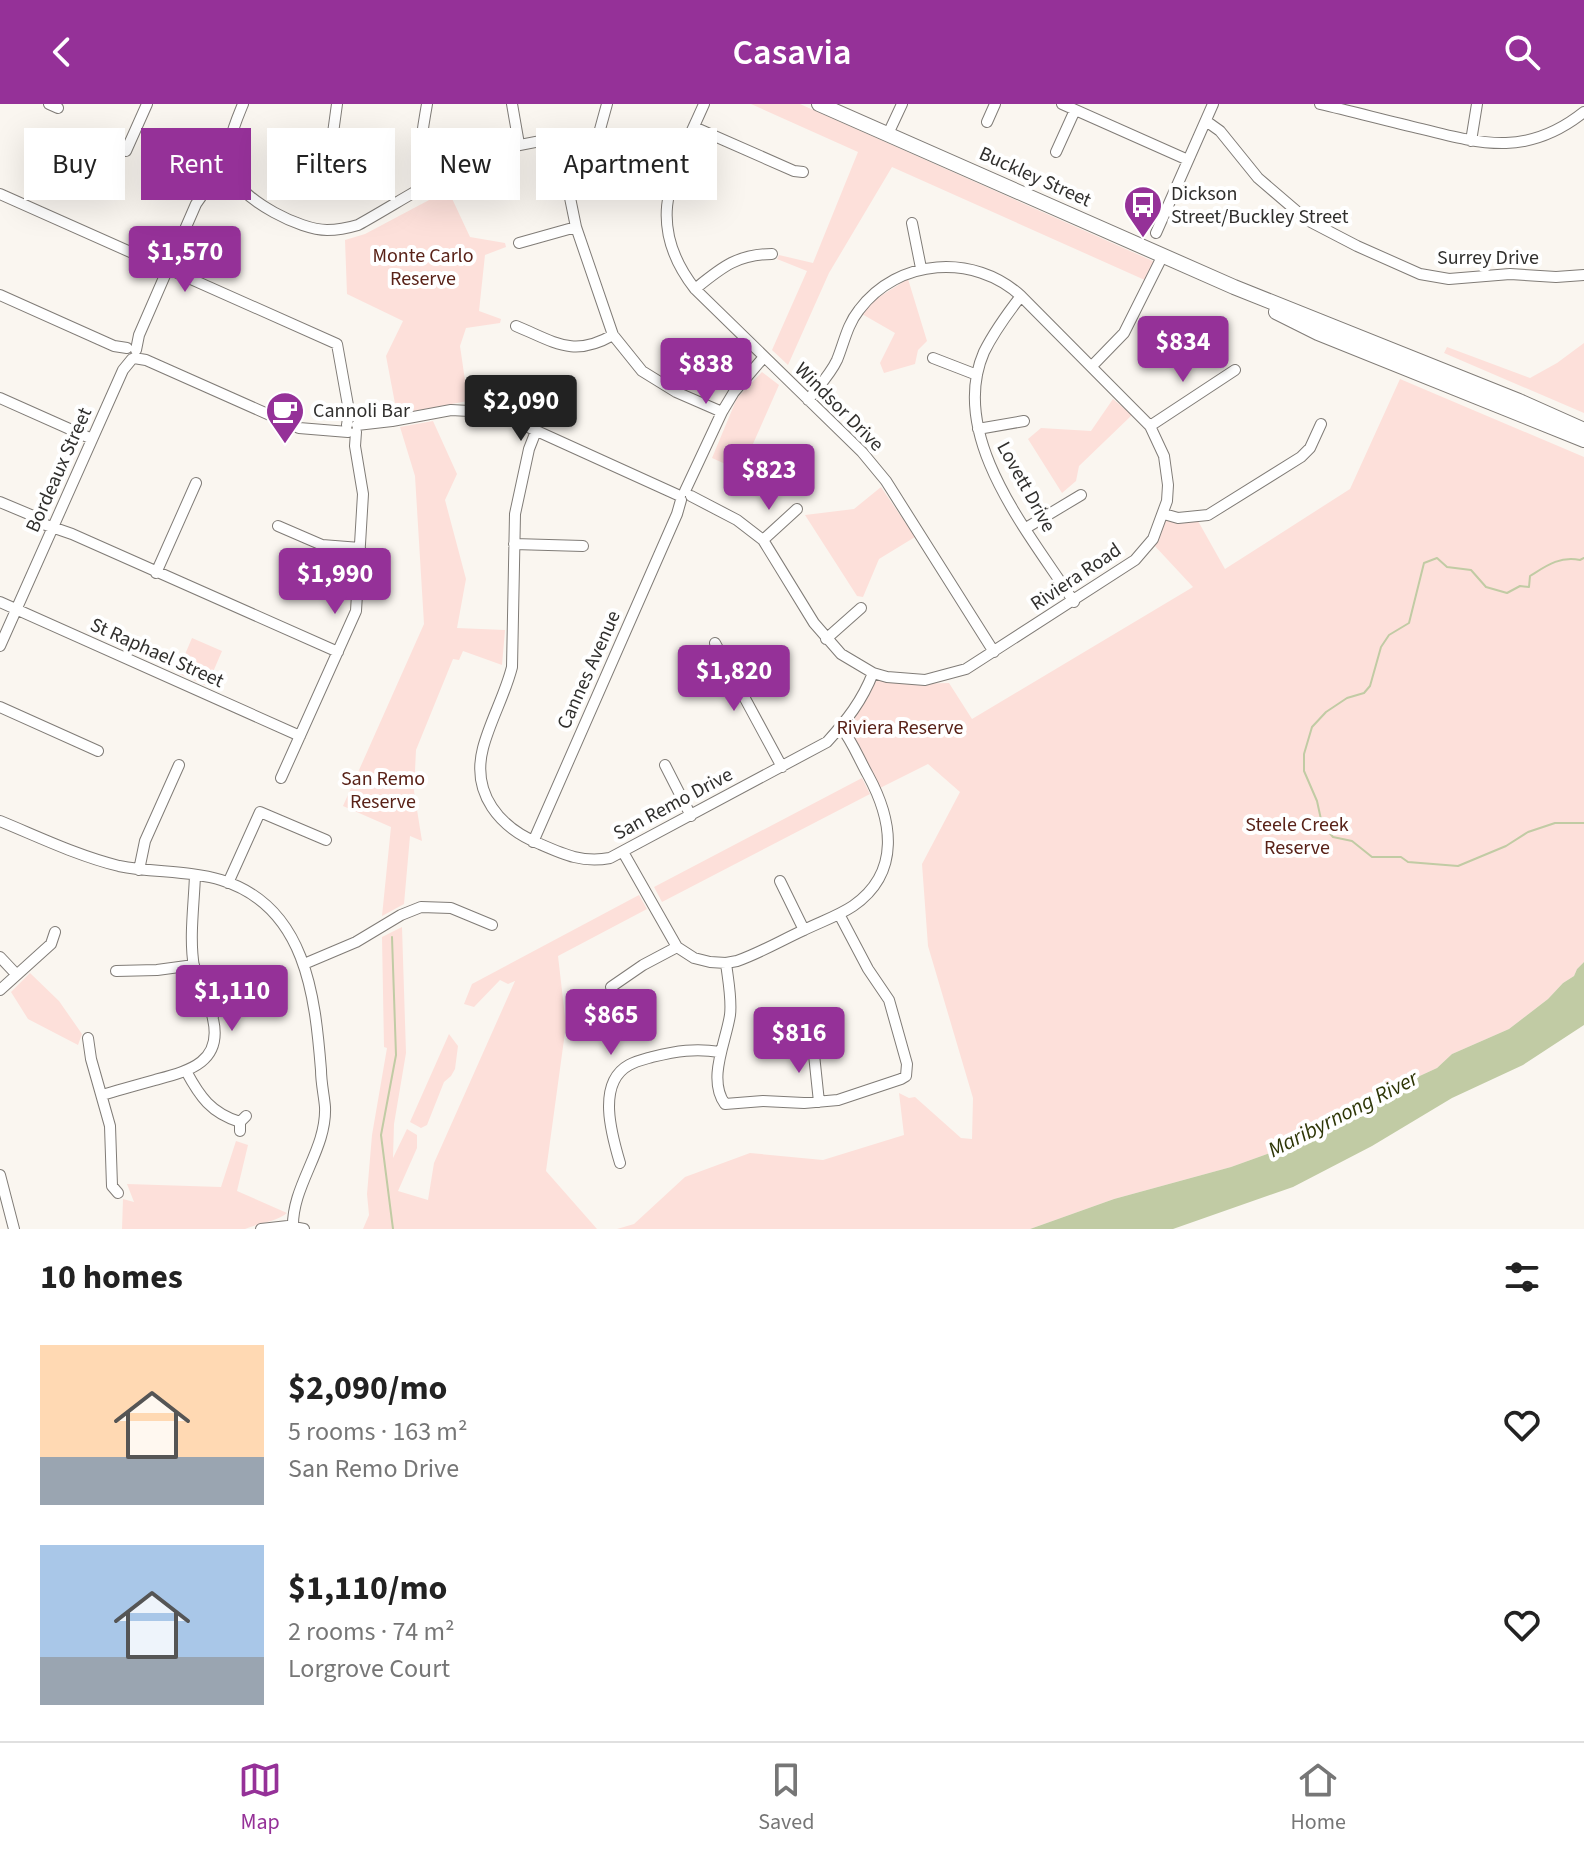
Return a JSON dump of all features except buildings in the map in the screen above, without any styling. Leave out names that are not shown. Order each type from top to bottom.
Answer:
[{"type":"main road","name":"Buckley Street","points":[[819,104],[1234,287],[1584,430]]},
{"type":"main road","name":"Buckley Street","points":[[1234,287],[1318,333],[1584,440]]},
{"type":"street","points":[[126,151],[147,104]]},
{"type":"street","points":[[233,128],[243,104]]},
{"type":"street","points":[[334,128],[337,104]]},
{"type":"street","points":[[424,128],[427,104]]},
{"type":"street","points":[[512,104],[516,128]]},
{"type":"street","points":[[600,128],[607,104]]},
{"type":"street","name":"Windsor Drive","points":[[694,127],[704,104]]},
{"type":"street","points":[[888,134],[902,104]]},
{"type":"street","points":[[987,122],[995,104]]},
{"type":"street","points":[[1062,104],[1188,160]]},
{"type":"street","points":[[1156,233],[1213,104]]},
{"type":"street","points":[[1320,104],[1494,145],[1532,140],[1566,125],[1584,112]]},
{"type":"street","points":[[1374,117],[1380,104]]},
{"type":"street","points":[[1471,141],[1477,104]]},
{"type":"street","points":[[1056,152],[1075,110]]},
{"type":"street","name":"Surrey Drive","points":[[1206,121],[1220,131],[1258,178],[1307,220],[1420,274],[1449,279],[1510,274],[1584,275]]},
{"type":"street","points":[[694,127],[794,171],[803,172]]},
{"type":"street","points":[[0,194],[337,344],[354,428],[363,494],[356,611],[281,778]]},
{"type":"street","points":[[251,197],[264,207],[304,225],[328,230],[358,225],[411,195]]},
{"type":"street","name":"Bordeaux Street","points":[[0,646],[199,200]]},
{"type":"street","points":[[570,200],[576,227],[613,335],[642,371],[676,392],[722,412]]},
{"type":"street","name":"Windsor Drive","points":[[668,200],[669,230],[676,260],[695,289],[862,452],[886,481],[994,652]]},
{"type":"street","points":[[912,223],[921,268]]},
{"type":"street","points":[[519,243],[576,227]]},
{"type":"street","points":[[695,289],[737,259],[752,254],[772,254]]},
{"type":"street","points":[[1092,366],[1124,333],[1163,255]]},
{"type":"street","name":"Riviera Road","points":[[0,295],[299,428],[334,431],[460,409],[493,413],[534,430],[737,520],[763,540],[826,639],[841,654],[873,673],[904,680],[925,680],[966,669],[1074,602],[1135,560],[1153,539],[1164,514],[1168,485],[1166,470],[1150,426],[1021,296],[1007,283],[987,273],[954,267],[921,268],[886,284],[858,310],[827,377],[808,400]]},
{"type":"street","name":"Lovett Drive","points":[[1021,296],[993,335],[977,375],[978,429],[991,471],[1074,602]]},
{"type":"street","points":[[516,326],[556,343],[580,348],[596,345],[613,335]]},
{"type":"street","name":"Cannes Avenue","points":[[533,842],[722,412],[734,392],[763,358]]},
{"type":"street","points":[[933,358],[977,375]]},
{"type":"street","points":[[1150,426],[1235,370]]},
{"type":"street","points":[[0,398],[92,439]]},
{"type":"street","points":[[978,429],[1024,421]]},
{"type":"street","points":[[1164,514],[1178,518],[1208,515],[1301,457],[1310,448],[1321,424]]},
{"type":"street","name":"San Remo Drive","points":[[534,430],[517,494],[512,667],[507,689],[483,745],[480,762],[486,798],[506,826],[533,842],[578,860],[593,861],[623,852],[809,753],[838,729],[864,696],[873,673]]},
{"type":"street","points":[[156,573],[196,483]]},
{"type":"street","points":[[1026,528],[1081,495]]},
{"type":"street","points":[[0,502],[338,652]]},
{"type":"street","points":[[763,540],[797,509]]},
{"type":"street","points":[[278,526],[322,545],[360,548]]},
{"type":"street","points":[[514,544],[583,546]]},
{"type":"street","name":"St Raphael Street","points":[[0,602],[300,736]]},
{"type":"street","points":[[826,639],[861,608]]},
{"type":"street","points":[[715,643],[782,767]]},
{"type":"street","points":[[0,707],[98,751]]},
{"type":"street","points":[[623,852],[677,947],[694,958],[726,963],[747,957],[855,905],[870,890],[888,853],[886,816],[879,796],[852,746],[838,729]]},
{"type":"street","points":[[139,870],[145,841],[179,765]]},
{"type":"street","points":[[665,765],[691,816]]},
{"type":"street","points":[[228,883],[260,812],[326,840]]},
{"type":"street","points":[[0,821],[84,855],[139,870],[195,875],[228,883],[258,899],[276,916],[296,943],[314,999],[325,1112],[318,1148],[300,1197],[297,1228],[266,1229]]},
{"type":"street","points":[[102,1095],[186,1071],[205,1058],[214,1037],[212,1013],[194,965],[195,875]]},
{"type":"street","points":[[780,881],[804,930]]},
{"type":"street","points":[[304,964],[356,942],[401,915],[421,907],[451,908],[492,925]]},
{"type":"street","points":[[726,963],[730,1016],[720,1052],[720,1094],[725,1104],[838,1100],[901,1079],[908,1070],[889,1000],[868,969],[839,914]]},
{"type":"street","points":[[0,990],[16,974],[55,948],[55,932]]},
{"type":"street","points":[[611,987],[677,947]]},
{"type":"street","points":[[0,957],[16,974]]},
{"type":"street","points":[[116,971],[194,965]]},
{"type":"street","points":[[92,1042],[91,1059],[112,1136],[111,1188]]},
{"type":"street","points":[[813,1045],[819,1102]]},
{"type":"street","points":[[620,1163],[609,1123],[612,1084],[618,1074],[637,1061],[690,1048],[720,1052]]},
{"type":"street","points":[[186,1071],[209,1107],[242,1123]]},
{"type":"street","points":[[0,1175],[14,1229]]},
{"type":"green space","points":[[751,104],[800,104],[1155,262],[1147,281],[892,167],[829,273],[788,365],[772,350],[807,271],[777,259],[779,255],[813,263],[858,152]]},
{"type":"green space","name":"Monte Carlo Reserve","points":[[429,200],[453,200],[470,237],[505,243],[506,247],[485,255],[479,311],[501,319],[500,323],[466,328],[460,346],[468,401],[397,414],[386,356],[403,321],[347,294],[345,240],[365,234]]},
{"type":"green space","points":[[908,279],[927,341],[918,350],[915,364],[884,373],[880,363],[895,333],[862,314],[874,300]]},
{"type":"green space","points":[[1584,343],[1584,413],[1444,353],[1447,347],[1530,378]]},
{"type":"green space","points":[[762,372],[779,385],[741,471],[712,458],[737,398]]},
{"type":"green space","name":"Steele Creek Reserve","points":[[1400,379],[1584,457],[1584,962],[1574,976],[1509,1029],[1452,1054],[1437,1068],[1361,1103],[1300,1142],[1231,1167],[1114,1199],[1030,1229],[617,1229],[634,1224],[685,1177],[750,1153],[823,1160],[904,1135],[899,1093],[909,1098],[915,1097],[961,1138],[972,1139],[973,1098],[928,946],[922,864],[960,792],[928,764],[880,788],[845,729],[867,699],[875,678],[908,684],[949,683],[972,719],[1193,587],[1153,544],[1165,520],[1198,521],[1225,569],[1350,489]]},
{"type":"green space","points":[[1113,399],[1132,415],[1079,466],[1076,481],[1062,493],[1028,439],[1041,428],[1091,431]]},
{"type":"green space","name":"San Remo Reserve","points":[[433,421],[457,474],[445,500],[466,579],[457,628],[505,630],[502,665],[463,651],[459,660],[453,659],[416,750],[414,791],[422,841],[410,836],[404,904],[382,916],[391,827],[343,806],[424,624],[415,476],[400,427]]},
{"type":"green space","points":[[881,487],[915,537],[879,559],[863,597],[857,596],[805,515],[854,509]]},
{"type":"green space","points":[[192,638],[222,651],[207,686],[177,673]]},
{"type":"green space","points":[[862,778],[870,794],[662,902],[654,887]]},
{"type":"green space","points":[[639,895],[647,909],[558,956],[566,1025],[546,1171],[597,1229],[363,1229],[369,1215],[367,1194],[372,1135],[387,1048],[384,1047],[382,937],[402,927],[406,1053],[394,1124],[393,1158],[407,1129],[417,1135],[417,1148],[398,1191],[428,1200],[434,1163],[515,981],[508,984],[500,980],[474,1007],[464,1004],[472,984]]},
{"type":"green space","points":[[30,973],[59,1001],[82,1034],[78,1045],[28,1019],[11,992]]},
{"type":"green space","points":[[449,1034],[458,1046],[455,1069],[444,1082],[427,1125],[421,1128],[410,1122]]},
{"type":"green space","points":[[236,1141],[248,1145],[237,1191],[287,1213],[245,1229],[122,1229],[123,1199],[134,1202],[127,1184],[221,1187]]},
{"type":"shaded area","points":[[1584,962],[1584,1025],[1523,1065],[1452,1098],[1372,1146],[1293,1187],[1173,1229],[1030,1229],[1114,1199],[1231,1167],[1300,1142],[1361,1103],[1437,1068],[1452,1054],[1509,1029],[1574,976]]},
{"type":"waterway","points":[[1584,558],[1553,563],[1530,576],[1529,587],[1520,586],[1507,593],[1486,587],[1471,570],[1447,567],[1437,558],[1424,563],[1409,623],[1389,635],[1381,647],[1370,686],[1364,693],[1347,698],[1326,712],[1312,727],[1304,754],[1304,771],[1317,801],[1322,824],[1333,837],[1352,841],[1372,857],[1401,857],[1408,862],[1458,866],[1506,846],[1528,832],[1555,823],[1584,823]]},
{"type":"waterway","points":[[392,937],[396,1055],[381,1135],[393,1229]]},
{"type":"place","name":"Dickson Street/Buckley Street","points":[[1143,239]]},
{"type":"place","name":"Cannoli Bar","points":[[285,445]]},
{"type":"park label","name":"Riviera Reserve","points":[[900,728]]},
{"type":"water label","name":"Maribyrnong River","points":[[1343,1114]]}]
